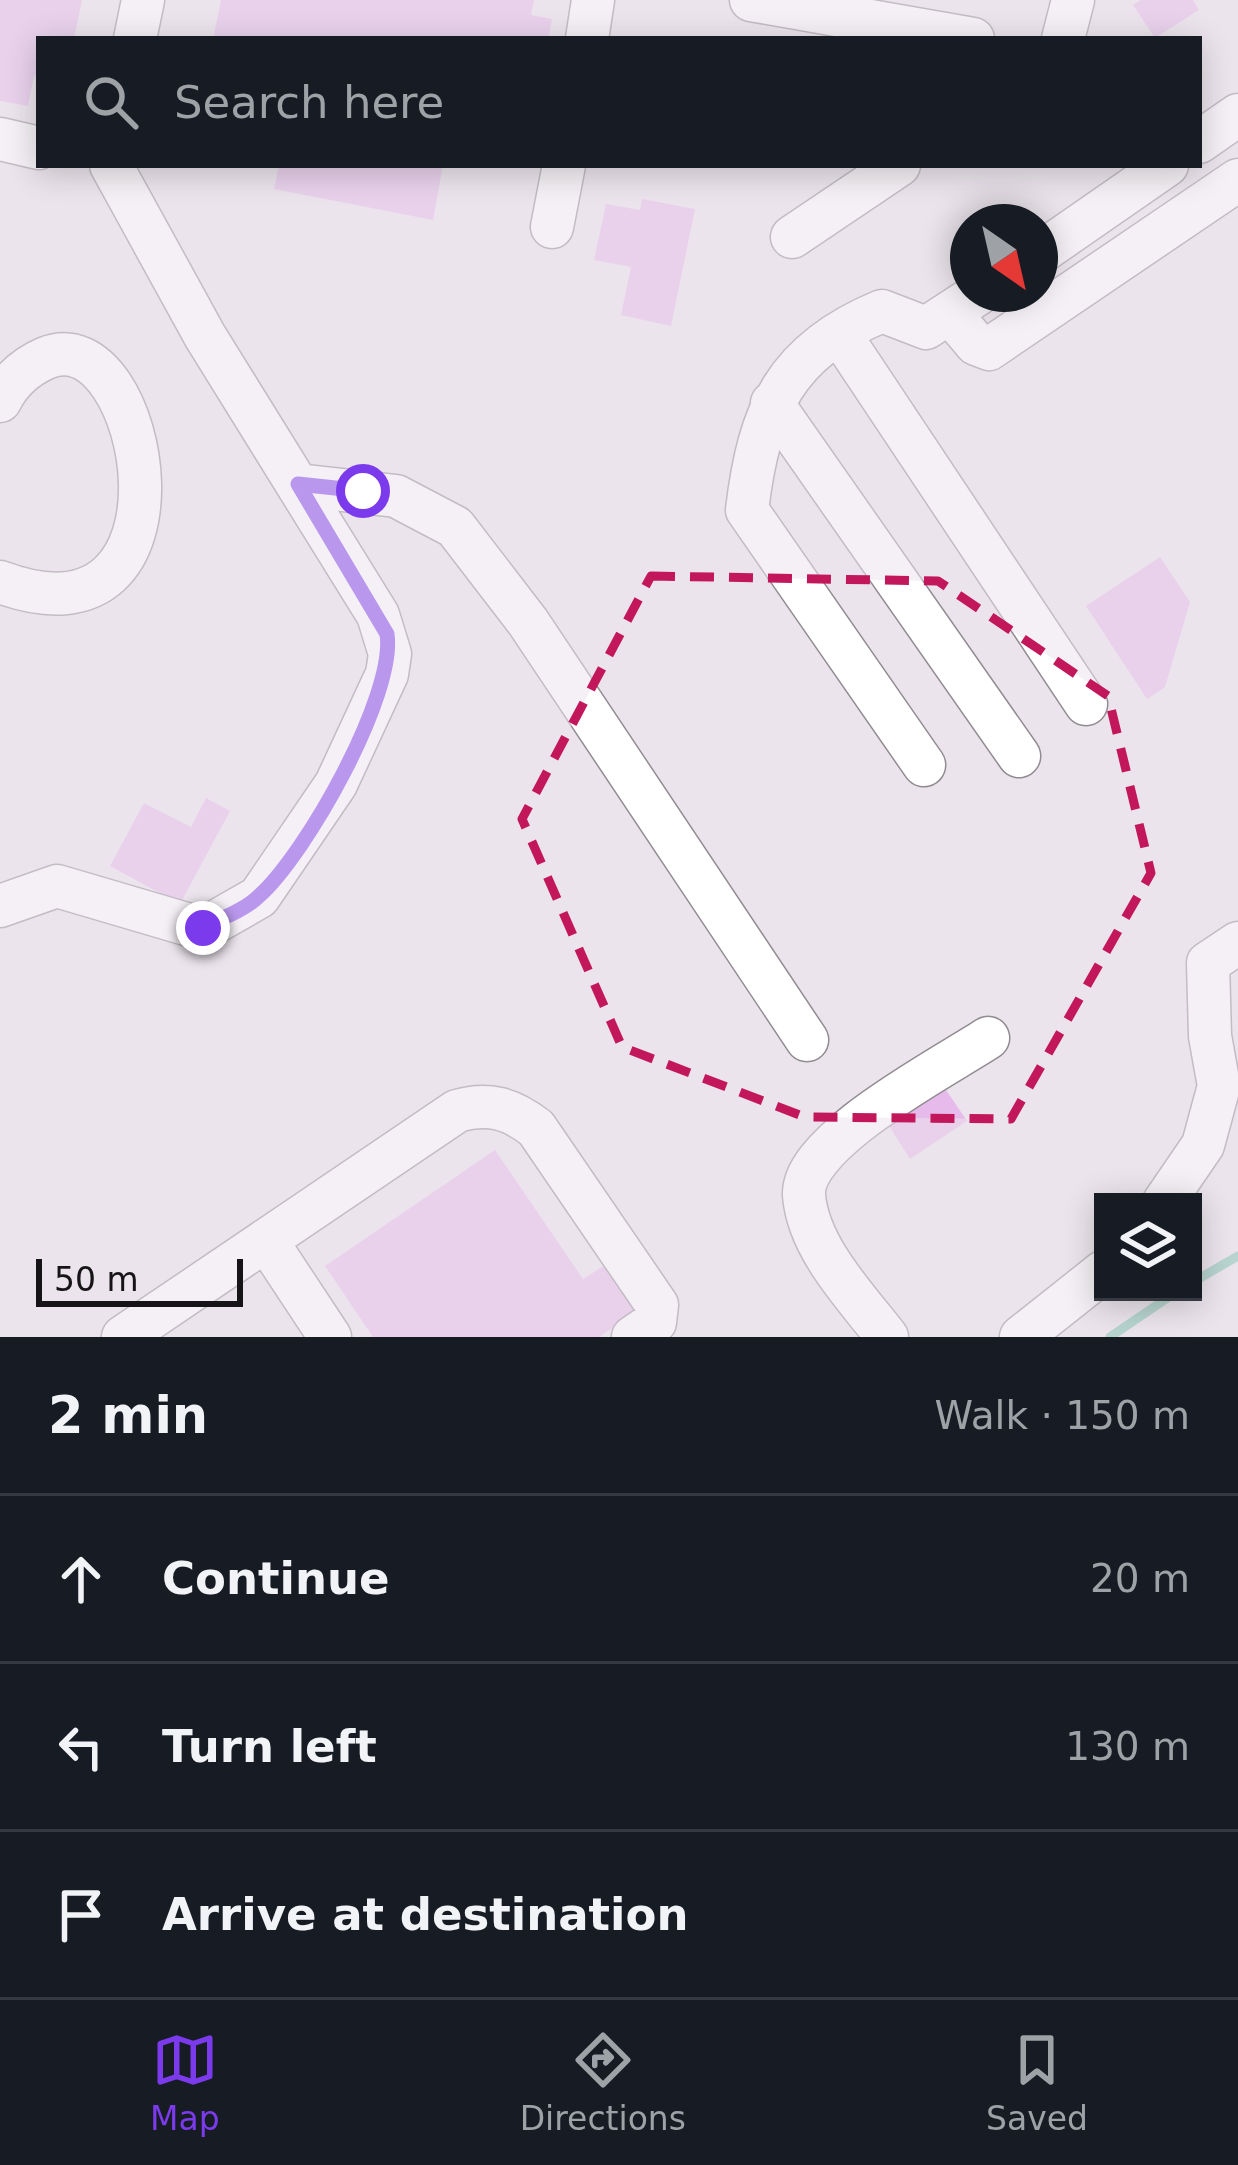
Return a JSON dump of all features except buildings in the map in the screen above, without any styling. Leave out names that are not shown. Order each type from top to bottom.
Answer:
[{"type":"lane","points":[[136,36],[143,0]]},
{"type":"lane","points":[[587,36],[593,0]]},
{"type":"lane","points":[[751,0],[815,17],[951,36]]},
{"type":"lane","points":[[1064,36],[1073,0]]},
{"type":"lane","points":[[1202,140],[1238,115]]},
{"type":"lane","points":[[0,139],[36,147]]},
{"type":"lane","points":[[0,906],[57,886],[203,928],[259,897],[303,837],[376,706],[390,655],[378,615],[194,317],[113,168]]},
{"type":"lane","points":[[552,227],[562,168]]},
{"type":"lane","points":[[791,237],[894,168]]},
{"type":"lane","points":[[1058,241],[1163,168]]},
{"type":"lane","points":[[1058,303],[1238,180]]},
{"type":"lane","points":[[924,765],[747,510],[772,403],[797,364],[838,333],[882,310],[926,328],[950,312]]},
{"type":"lane","points":[[967,312],[976,344],[989,350],[1045,312]]},
{"type":"lane","points":[[838,333],[1086,704]]},
{"type":"lane","points":[[0,401],[28,367],[51,356],[90,359],[105,375],[133,427],[139,513],[118,569],[91,588],[57,593],[0,583]]},
{"type":"lane","points":[[772,403],[1019,756]]},
{"type":"lane","points":[[298,484],[396,496],[455,527],[528,622],[807,1040]]},
{"type":"lane","points":[[1170,1193],[1203,1145],[1229,1080],[1210,1036],[1208,963],[1238,943]]},
{"type":"lane","points":[[887,1337],[817,1237],[804,1191],[808,1168],[838,1137],[988,1038]]},
{"type":"lane","points":[[123,1337],[457,1111],[503,1108],[536,1128],[657,1305],[655,1322],[633,1337]]},
{"type":"lane","points":[[266,1240],[330,1337]]},
{"type":"lane","points":[[1021,1337],[1094,1279]]},
{"type":"highlighted area","points":[[651,576],[938,581],[1108,696],[1151,873],[1011,1119],[805,1117],[622,1047],[522,819]]},
{"type":"waterway","points":[[1202,1277],[1238,1256]]},
{"type":"waterway","points":[[1110,1337],[1163,1301]]},
{"type":"route","points":[[203,928],[259,897],[336,784],[376,706],[390,655],[387,634],[298,484],[363,491]]}]
